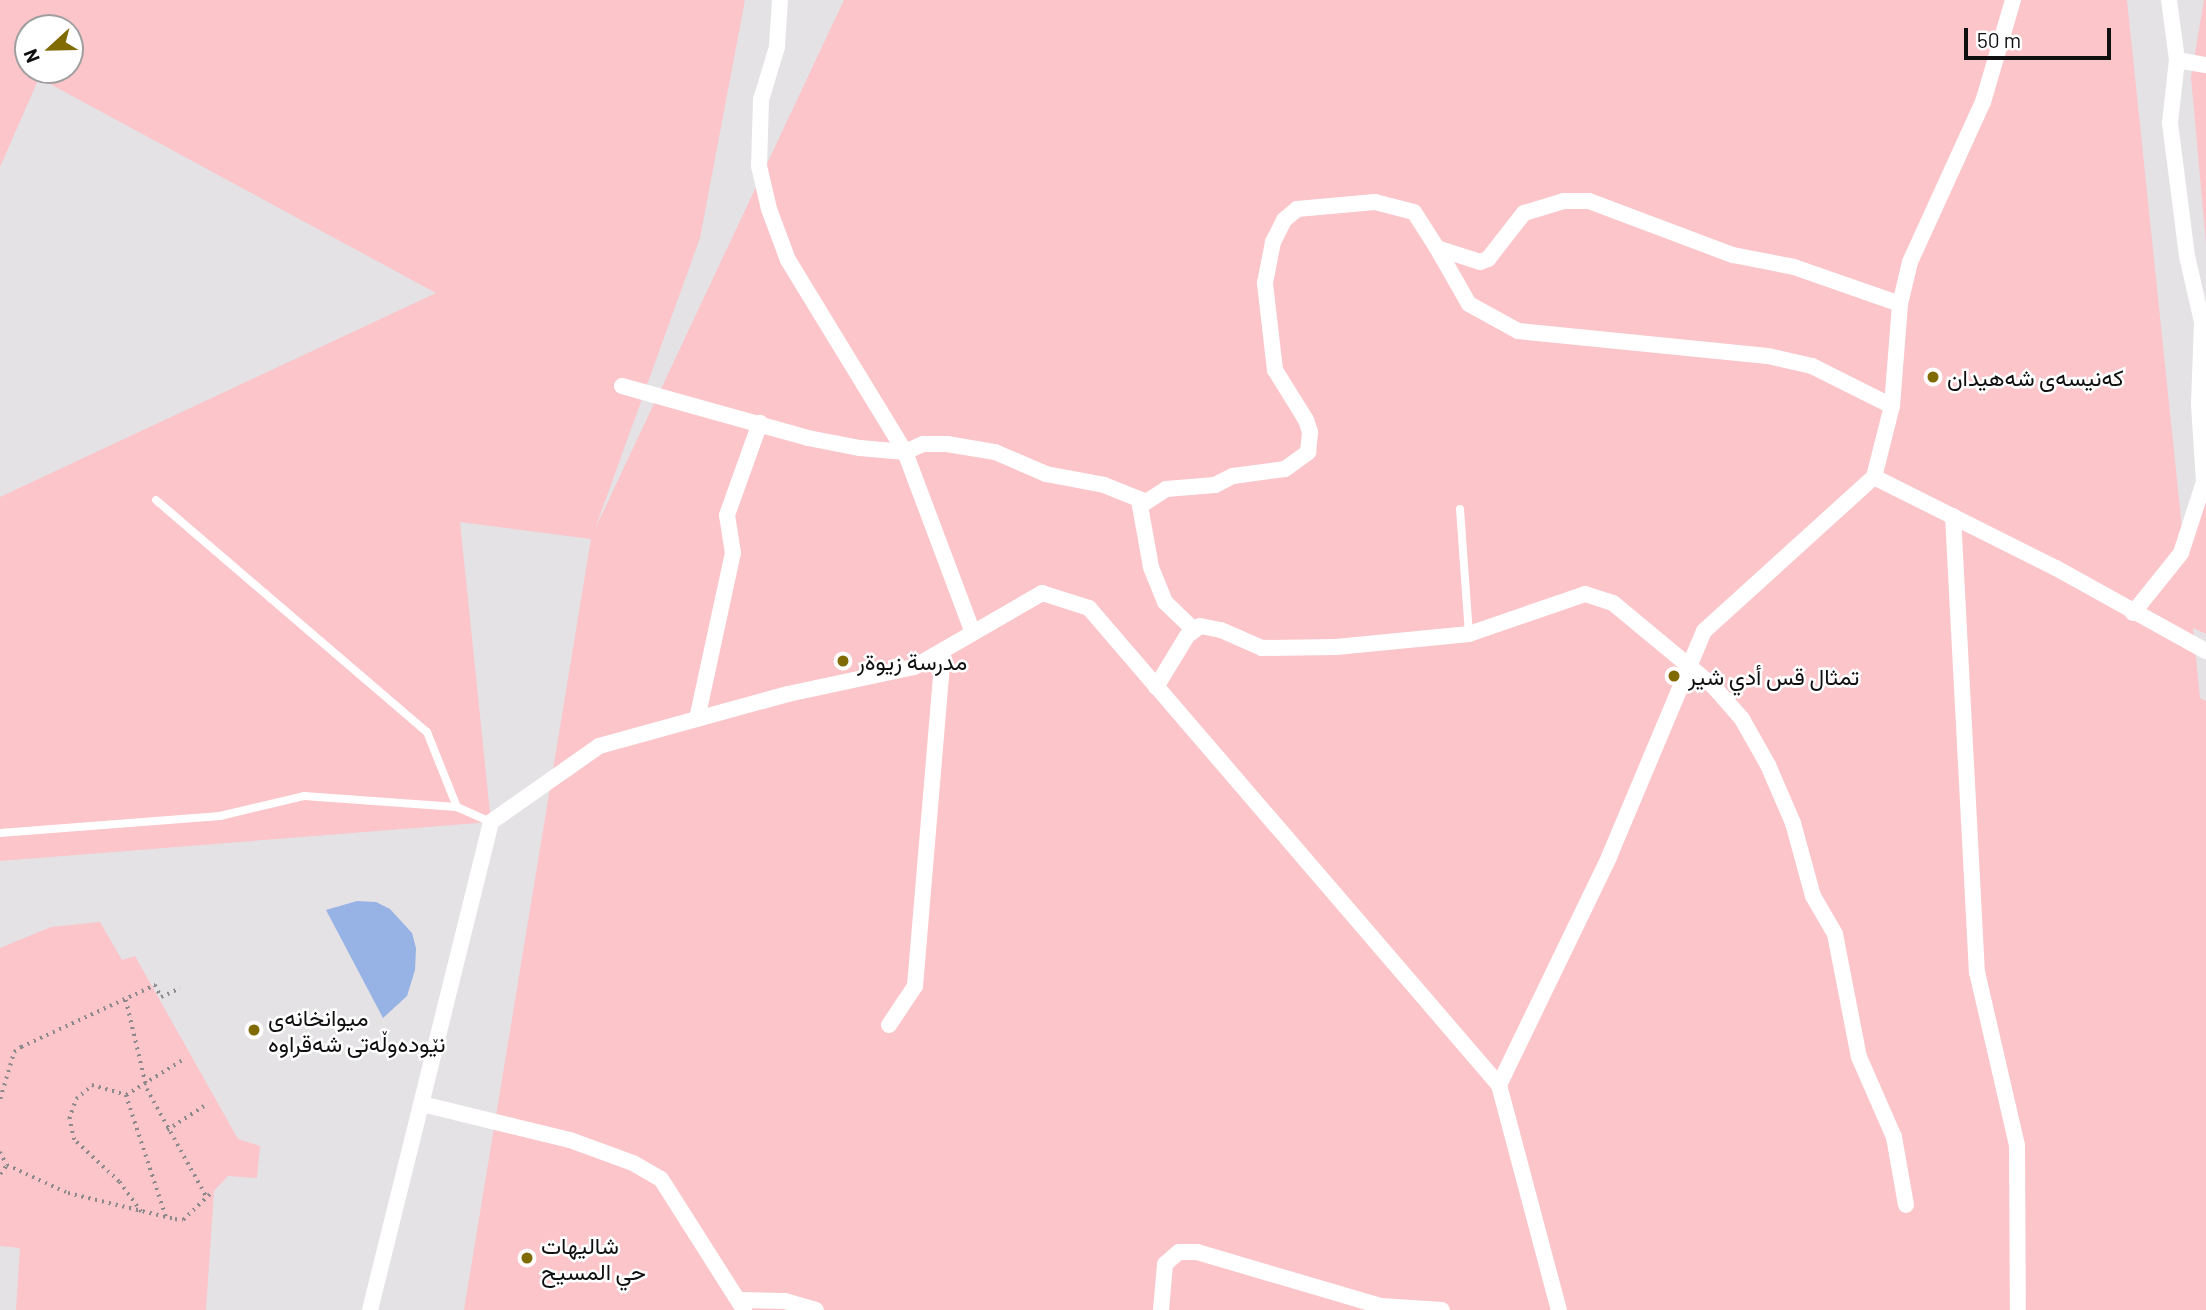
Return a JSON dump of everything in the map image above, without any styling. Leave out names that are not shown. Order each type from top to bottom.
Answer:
[{"type":"street","points":[[780,0],[777,47],[761,100],[759,166],[769,209],[788,260],[905,452],[973,633]]},
{"type":"street","points":[[1499,1085],[1609,857],[1704,631],[1874,477],[1892,406],[1900,304],[1910,262],[1983,102],[2013,0]]},
{"type":"street","points":[[2133,613],[2181,553],[2204,482],[2199,404],[2202,322],[2188,256],[2170,123],[2177,60],[2169,0]]},
{"type":"street","points":[[2177,60],[2206,65]]},
{"type":"street","points":[[1437,248],[1468,260],[1488,259],[1524,214],[1564,201],[1590,201],[1732,255],[1794,267],[1900,304]]},
{"type":"street","points":[[1193,629],[1165,602],[1151,567],[1140,506],[1166,489],[1215,485],[1233,476],[1285,469],[1308,452],[1310,432],[1306,420],[1275,370],[1265,283],[1273,242],[1290,213],[1305,206],[1375,202],[1420,217],[1469,304],[1518,331],[1768,356],[1812,366],[1892,406]]},
{"type":"street","points":[[622,386],[808,438],[905,452],[923,444],[947,444],[995,452],[1046,474],[1104,485],[1144,501]]},
{"type":"street","points":[[697,719],[733,553],[727,515],[760,423]]},
{"type":"street","points":[[1874,477],[1954,516],[2206,651]]},
{"type":"street","points":[[1954,516],[1977,972],[2017,1145],[2018,1310]]},
{"type":"street","points":[[370,1310],[491,822],[600,746],[697,719],[914,667],[1042,593],[1089,608],[1499,1085],[1559,1310]]},
{"type":"street","points":[[1156,687],[1193,629],[1210,626],[1255,645],[1278,649],[1469,634],[1571,597],[1598,595],[1691,665],[1742,719],[1783,795],[1813,896],[1835,934],[1859,1057],[1894,1136],[1906,1205]]},
{"type":"street","points":[[890,1025],[915,986],[943,651]]},
{"type":"street","points":[[422,1104],[570,1140],[633,1163],[661,1179],[743,1305],[785,1301],[816,1310]]},
{"type":"street","points":[[1161,1310],[1165,1264],[1179,1251],[1197,1252],[1381,1306],[1442,1310]]},
{"type":"lane","points":[[156,499],[427,732],[457,807]]},
{"type":"lane","points":[[1461,509],[1469,634]]},
{"type":"lane","points":[[0,833],[220,816],[304,796],[457,807],[491,822]]},
{"type":"path","points":[[0,1099],[13,1052],[155,985],[161,997],[180,988]]},
{"type":"path","points":[[0,1152],[7,1165],[68,1193],[141,1212],[183,1220],[208,1195],[167,1130],[146,1084],[126,1000]]},
{"type":"path","points":[[141,1212],[119,1182],[74,1140],[69,1119],[76,1099],[92,1085],[126,1095],[184,1059]]},
{"type":"path","points":[[126,1095],[166,1217]]},
{"type":"path","points":[[167,1130],[204,1106]]},
{"type":"path","points":[[0,1174],[7,1165]]},
{"type":"shaded area","points":[[0,0],[745,0],[700,238],[595,529],[844,0],[2127,0],[2184,547],[2206,486],[2206,634],[2193,628],[2200,698],[2206,701],[2206,1310],[464,1310],[591,539],[460,522],[491,822],[0,861],[0,497],[436,293],[50,84],[84,84],[84,14],[14,14],[14,84],[36,84],[0,167]]},
{"type":"shaded area","points":[[2206,0],[2206,244],[2191,77]]},
{"type":"shaded area","points":[[100,922],[122,960],[135,956],[238,1139],[260,1146],[257,1178],[228,1176],[214,1191],[206,1310],[16,1310],[20,1248],[0,1246],[0,948],[51,927]]},
{"type":"water","points":[[357,901],[376,902],[390,909],[412,933],[416,948],[415,970],[407,996],[383,1018],[326,910]]},
{"type":"place","name":"کەنیسەی شەهیدان","points":[[1933,377]]},
{"type":"place","name":"مدرسة زيوةر","points":[[843,661]]},
{"type":"place","name":"تمثال قس أدي شير","points":[[1674,676]]},
{"type":"place","name":"میوانخانەی نێودەوڵەتی شەقراوە","points":[[254,1030]]},
{"type":"place","name":"شاليهات حي المسيح","points":[[527,1258]]}]
